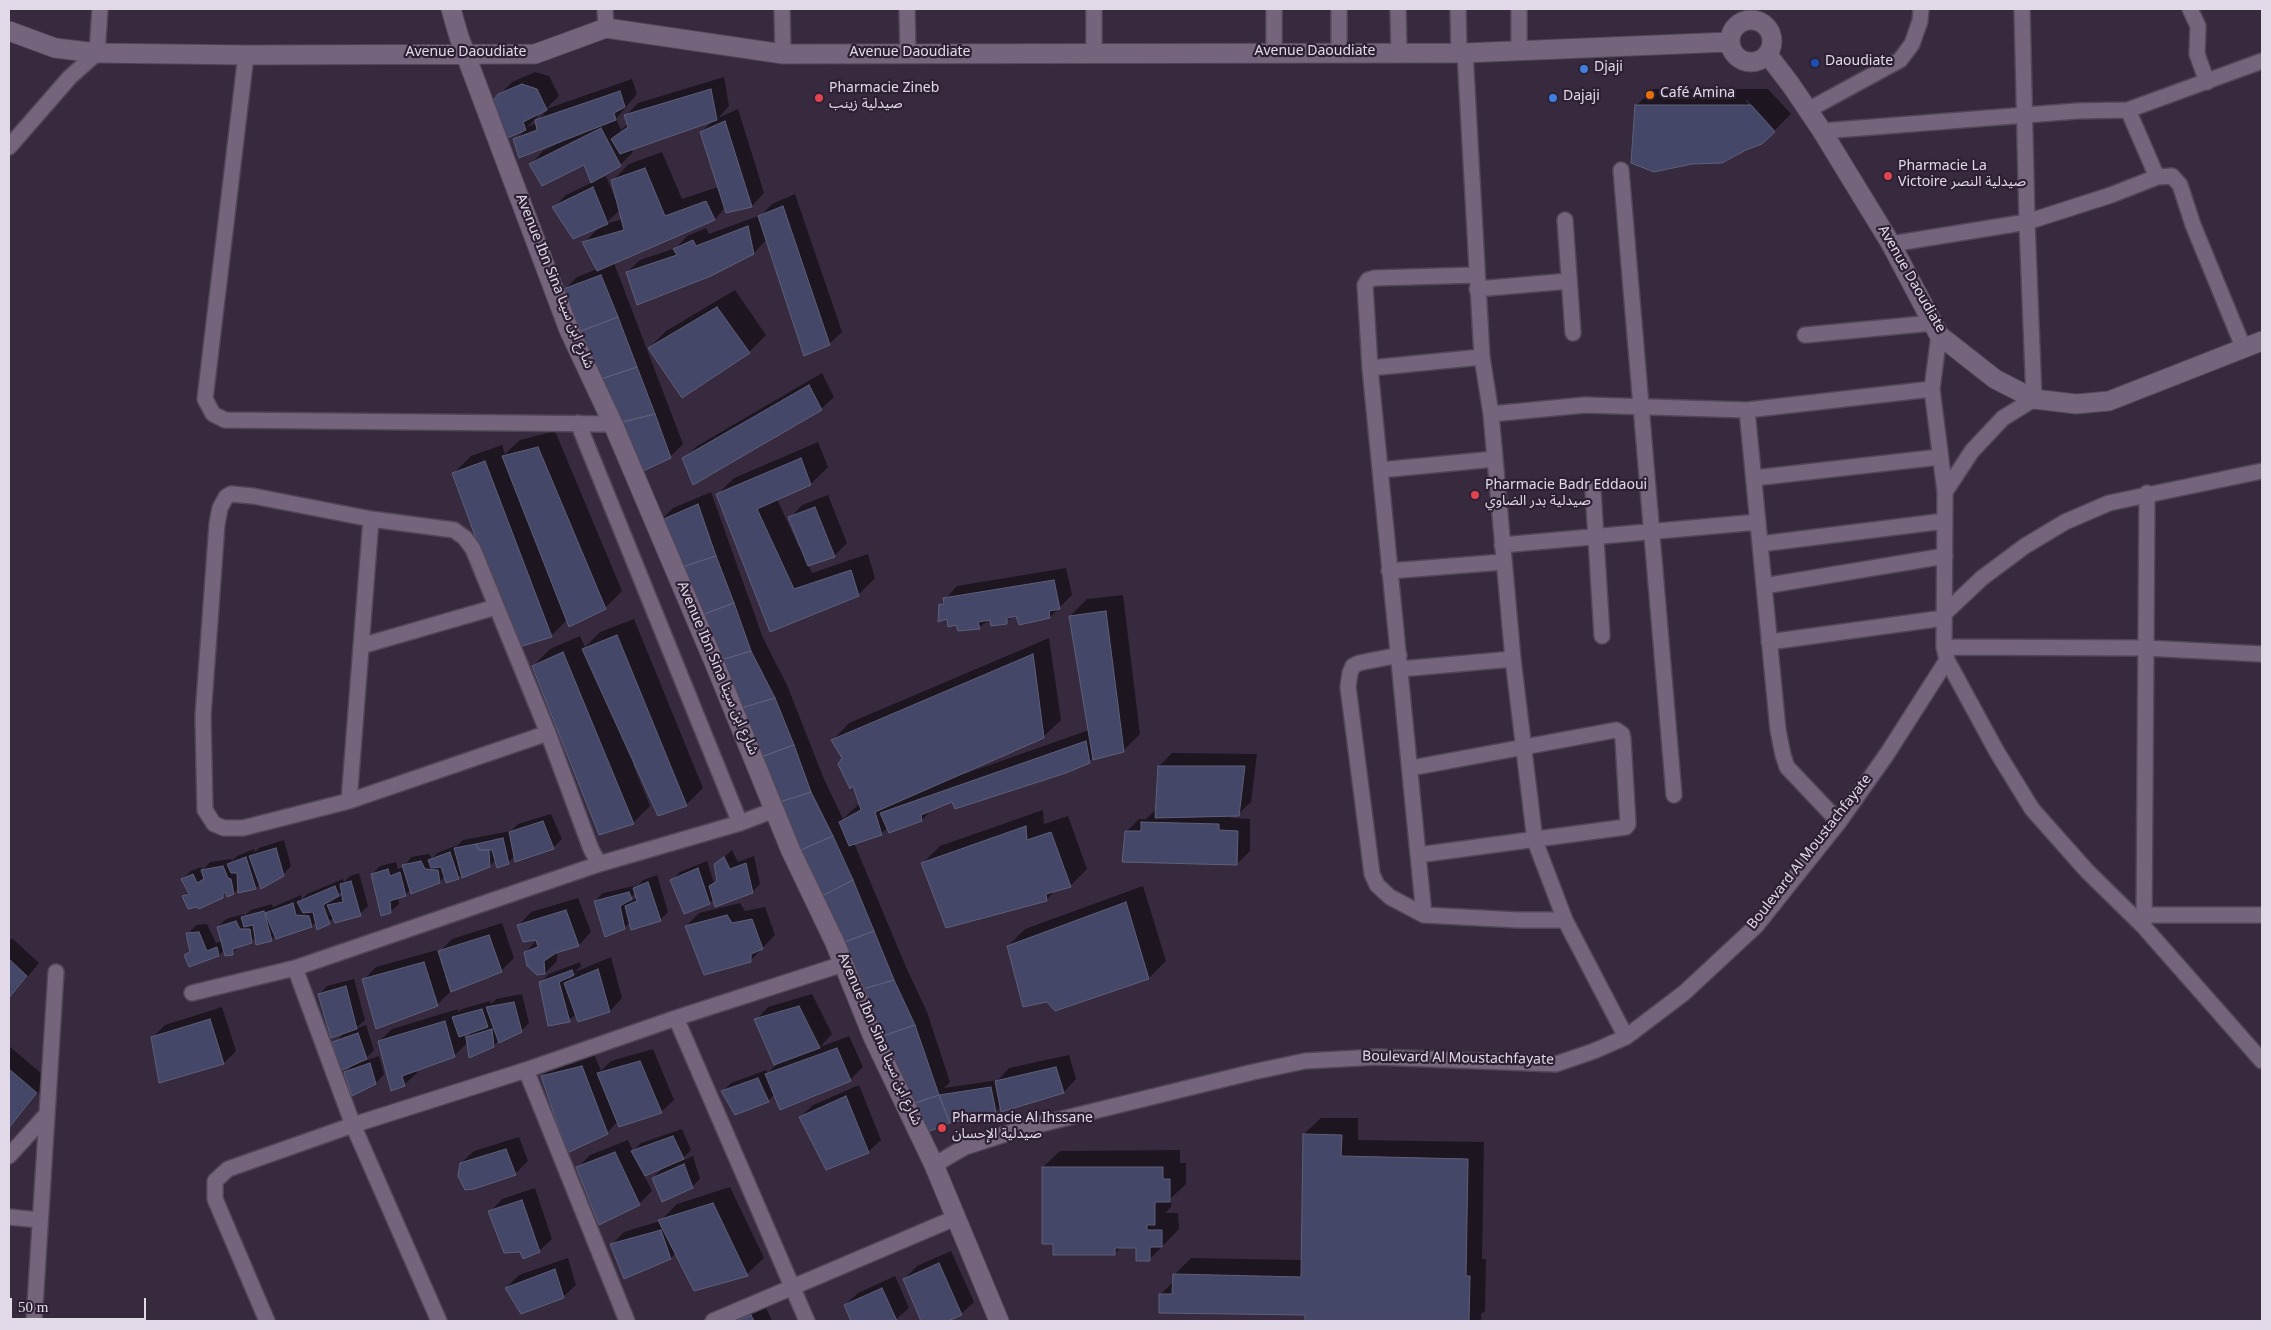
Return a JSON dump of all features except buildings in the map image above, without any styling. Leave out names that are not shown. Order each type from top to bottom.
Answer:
[{"type":"street","points":[[9,146],[70,77],[97,53],[100,9]]},
{"type":"street","name":"Avenue Ibn Sina شارع ابن سينا","points":[[451,9],[465,55],[569,330],[613,424],[774,810],[843,964],[873,1037],[934,1165],[999,1321]]},
{"type":"street","points":[[605,9],[606,28]]},
{"type":"street","points":[[782,9],[783,54]]},
{"type":"street","points":[[907,9],[908,54]]},
{"type":"street","points":[[1094,9],[1094,54]]},
{"type":"street","points":[[1274,9],[1274,52]]},
{"type":"street","points":[[1339,9],[1339,53]]},
{"type":"street","points":[[1398,9],[1399,53]]},
{"type":"street","points":[[1458,9],[1482,357],[1491,414],[1522,746],[1535,841],[1565,920],[1626,1037]]},
{"type":"street","points":[[1519,9],[1519,52]]},
{"type":"street","points":[[1808,110],[1900,60],[1912,44],[1920,21],[1921,9]]},
{"type":"street","points":[[1945,492],[1972,451],[1996,425],[2003,418],[2034,399],[2027,222],[2022,9]]},
{"type":"street","points":[[2190,9],[2198,26],[2197,54],[2207,82]]},
{"type":"street","points":[[1761,15],[1772,35],[1772,46],[1768,55],[1759,61],[1749,62],[1739,59],[1732,52],[1729,42],[1730,33],[1742,21],[1761,15]]},
{"type":"street","name":"Avenue Daoudiate","points":[[9,31],[55,48],[97,53],[246,55],[535,54],[606,28],[783,54],[1462,53],[1729,42]]},
{"type":"street","points":[[246,55],[205,399],[213,414],[225,420],[613,424]]},
{"type":"street","name":"Avenue Daoudiate","points":[[1768,55],[1792,84],[1822,131],[1891,244],[1936,329],[1995,379],[2034,399],[2076,404],[2110,401],[2262,341]]},
{"type":"street","points":[[1822,131],[2077,111],[2128,110],[2262,61]]},
{"type":"street","points":[[2128,110],[2157,177]]},
{"type":"street","points":[[1621,170],[1642,407],[1650,532],[1674,795]]},
{"type":"street","points":[[1891,244],[2027,222],[2111,195],[2157,177],[2172,176],[2180,185],[2193,225],[2244,349]]},
{"type":"street","points":[[1565,220],[1573,333]]},
{"type":"street","points":[[1424,915],[1411,768],[1389,571],[1370,368],[1365,286],[1368,280],[1375,278],[1477,282],[1569,281]]},
{"type":"street","points":[[1805,336],[1936,329],[1932,389],[1945,492],[1945,653],[1997,752],[2032,809],[2087,871],[2144,921],[2262,1061]]},
{"type":"street","points":[[1370,368],[1482,357]]},
{"type":"street","points":[[1491,414],[1585,405],[1747,410],[1932,389]]},
{"type":"street","points":[[1747,410],[1778,730],[1787,767],[1839,822]]},
{"type":"street","points":[[578,423],[740,823]]},
{"type":"street","points":[[1754,478],[1940,457]]},
{"type":"street","points":[[1380,470],[1495,459]]},
{"type":"street","points":[[1769,642],[1944,615],[1982,578],[2025,546],[2065,522],[2109,503],[2147,493],[2262,471]]},
{"type":"street","points":[[1593,490],[1602,636]]},
{"type":"street","points":[[2144,921],[2147,493]]},
{"type":"street","points":[[548,733],[349,800],[243,828],[224,828],[214,824],[205,810],[203,716],[216,534],[220,508],[226,497],[231,494],[253,496],[371,519],[454,530],[465,538],[473,549],[548,733],[590,849],[599,864]]},
{"type":"street","points":[[349,800],[371,519]]},
{"type":"street","points":[[1760,544],[1945,521]]},
{"type":"street","points":[[1502,545],[1758,522]]},
{"type":"street","points":[[1764,586],[1945,556]]},
{"type":"street","points":[[1389,571],[1504,562]]},
{"type":"street","points":[[361,646],[496,607]]},
{"type":"street","points":[[1945,653],[2145,648],[2262,654]]},
{"type":"street","name":"Boulevard Al Moustachfayate","points":[[934,1165],[965,1147],[1021,1129],[1102,1108],[1305,1061],[1377,1057],[1556,1064],[1594,1051],[1626,1037],[1684,993],[1756,926],[1839,822],[1887,754],[1945,653]]},
{"type":"street","points":[[1514,659],[1359,663],[1353,666],[1348,687],[1372,874],[1377,885],[1390,897],[1424,915],[1565,920]]},
{"type":"street","points":[[1411,768],[1616,730],[1622,734],[1623,739],[1628,826],[1535,841],[1418,855]]},
{"type":"street","points":[[192,993],[295,968],[599,864],[740,823],[774,810]]},
{"type":"street","points":[[2144,921],[2262,915]]},
{"type":"street","points":[[267,1321],[215,1199],[215,1181],[228,1169],[352,1124],[526,1070],[676,1018],[843,964]]},
{"type":"street","points":[[295,968],[352,1124],[439,1321]]},
{"type":"street","points":[[34,1321],[56,972]]},
{"type":"street","points":[[676,1018],[807,1321]]},
{"type":"street","points":[[526,1070],[627,1321]]},
{"type":"street","points":[[9,1156],[46,1115]]},
{"type":"street","points":[[9,1217],[40,1220]]},
{"type":"street","points":[[713,1321],[955,1218]]},
{"type":"place","name":"Daoudiate","points":[[1815,63]]},
{"type":"place","name":"Djaji","points":[[1584,69]]},
{"type":"place","name":"Café Amina","points":[[1650,95]]},
{"type":"place","name":"Pharmacie Zineb صيدلية زينب","points":[[819,98]]},
{"type":"place","name":"Dajaji","points":[[1553,98]]},
{"type":"place","name":"Pharmacie La Victoire صيدلية النصر","points":[[1888,176]]},
{"type":"place","name":"Pharmacie Badr Eddaoui صيدلية بدر الضاوي","points":[[1475,495]]},
{"type":"place","name":"Pharmacie Al Ihssane صيدلية الإحسان","points":[[942,1128]]}]
